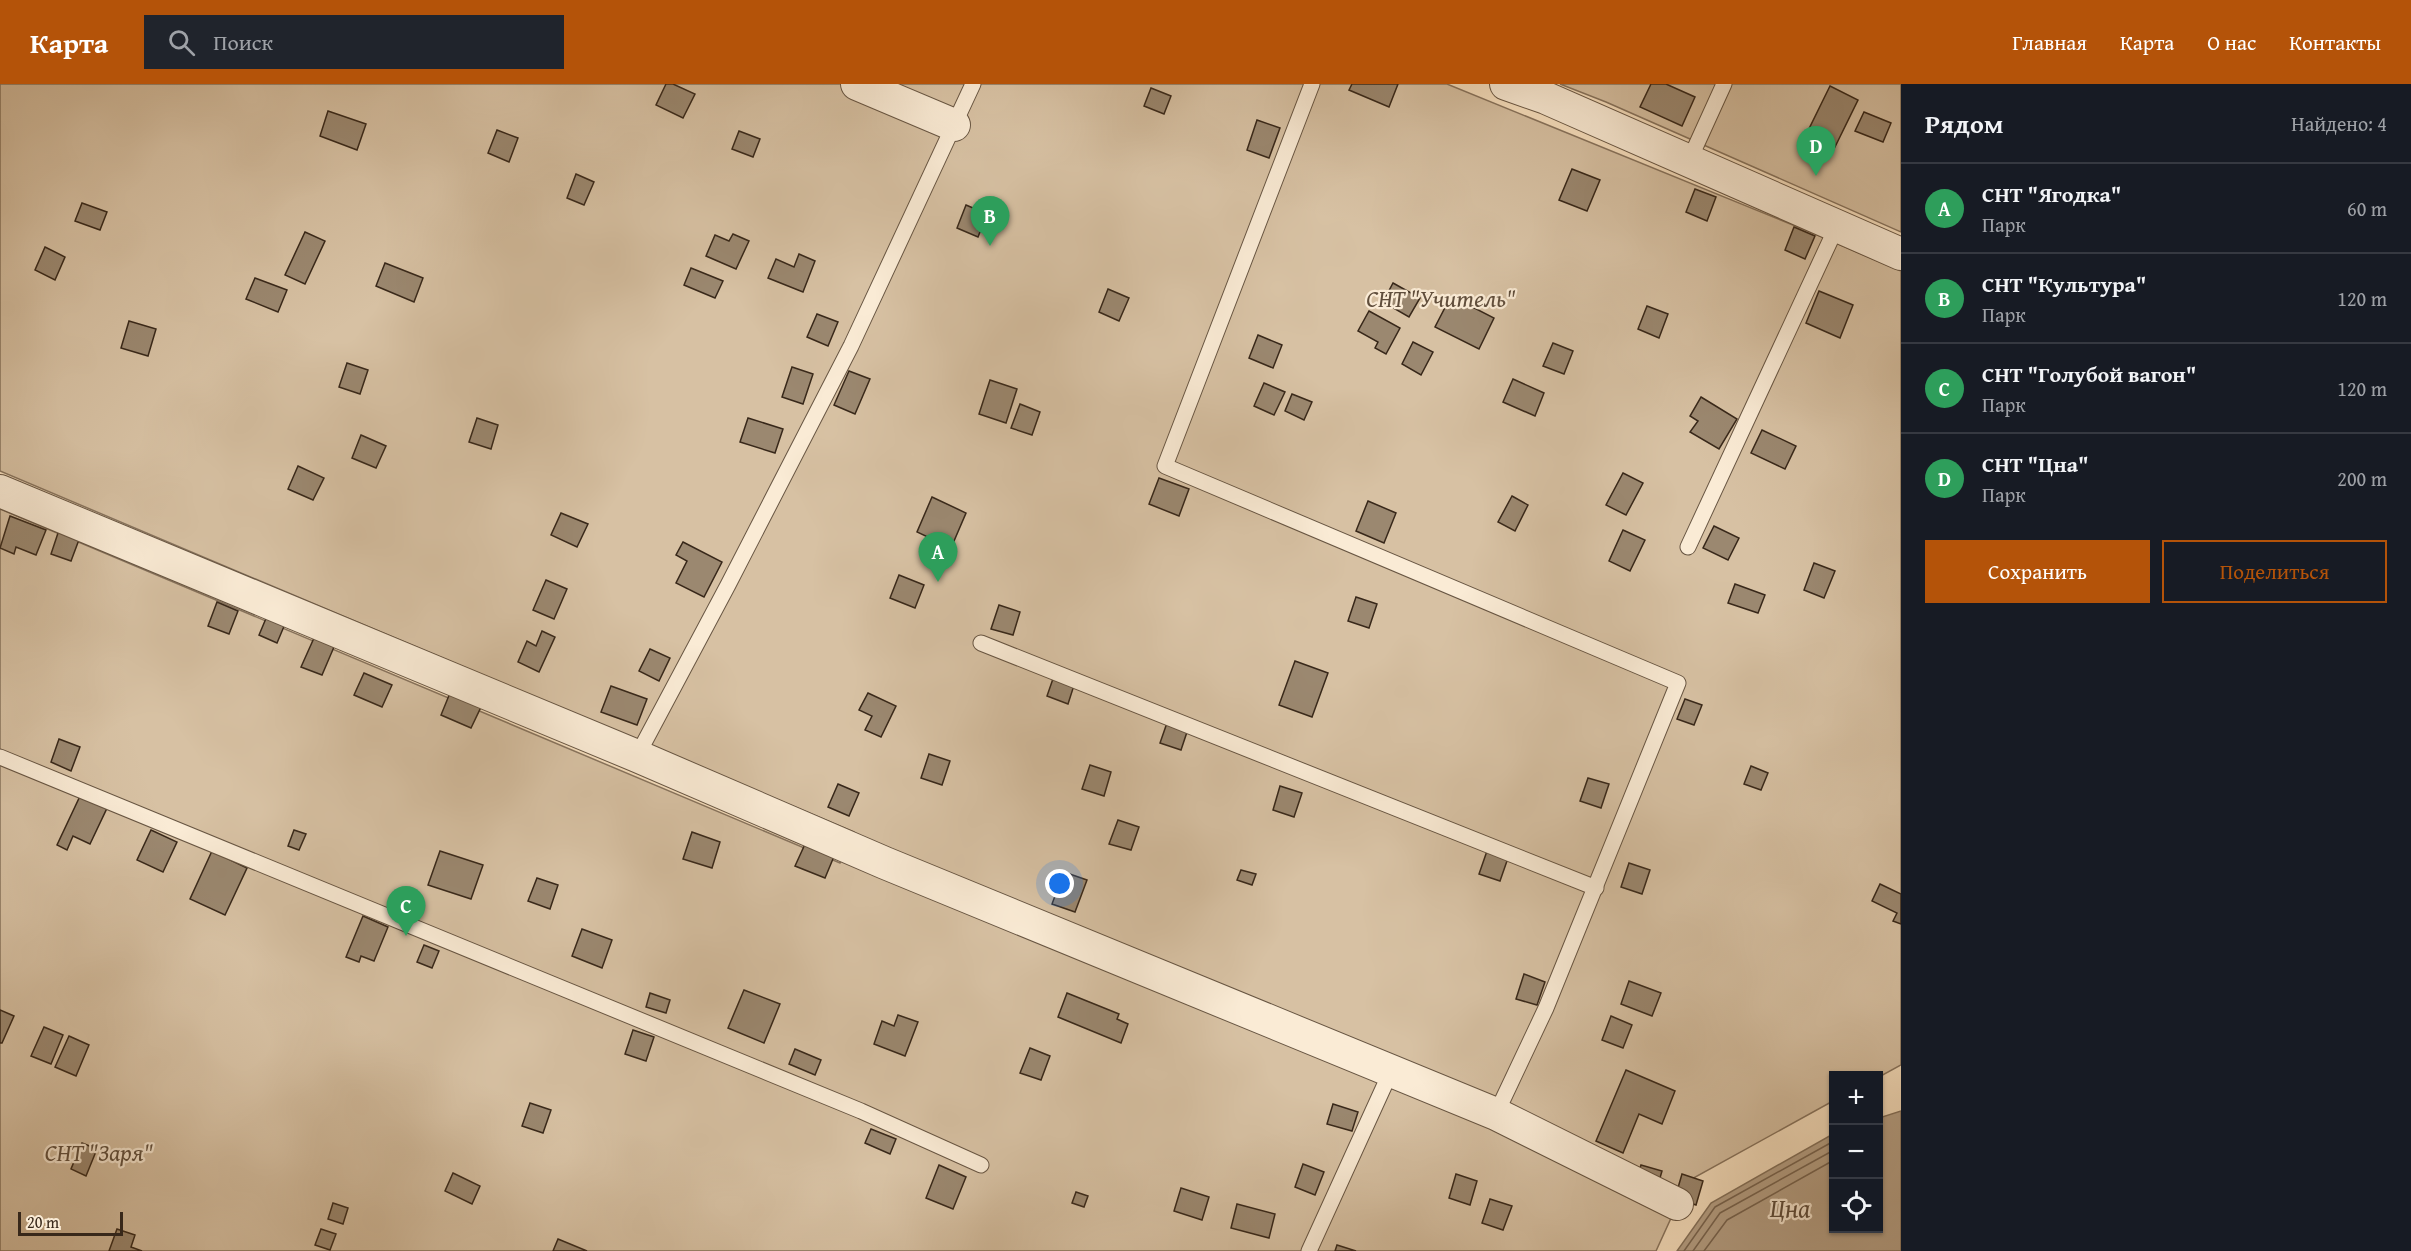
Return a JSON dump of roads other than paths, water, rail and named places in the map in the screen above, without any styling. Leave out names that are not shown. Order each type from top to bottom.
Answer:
[{"type":"street","points":[[857,84],[954,125]]},
{"type":"street","points":[[1506,84],[1546,98],[1901,254]]},
{"type":"street","points":[[0,491],[637,756],[885,863],[1496,1114],[1677,1204]]},
{"type":"lane","points":[[637,756],[851,346],[973,84]]},
{"type":"lane","points":[[1312,84],[1165,466],[1678,683],[1546,1008],[1496,1114]]},
{"type":"lane","points":[[1689,161],[1724,84]]},
{"type":"lane","points":[[1688,547],[1837,226]]},
{"type":"lane","points":[[981,643],[1596,888]]},
{"type":"lane","points":[[0,757],[850,1106],[981,1165]]},
{"type":"lane","points":[[1309,1251],[1391,1071]]},
{"type":"water","name":"Цна","points":[[1901,1111],[1901,1251],[1677,1251],[1711,1203],[1829,1136],[1829,1233],[1883,1233],[1883,1117]]},
{"type":"place","name":"СНТ \"Цна\"","points":[[1816,176]]},
{"type":"place","name":"СНТ \"Культура\"","points":[[990,246]]},
{"type":"place","name":"СНТ \"Ягодка\"","points":[[938,582]]},
{"type":"place","name":"СНТ \"Голубой вагон\"","points":[[406,936]]},
{"type":"park label","name":"СНТ \"Учитель\"","points":[[1441,299]]},
{"type":"park label","name":"СНТ \"Заря\"","points":[[99,1153]]}]
